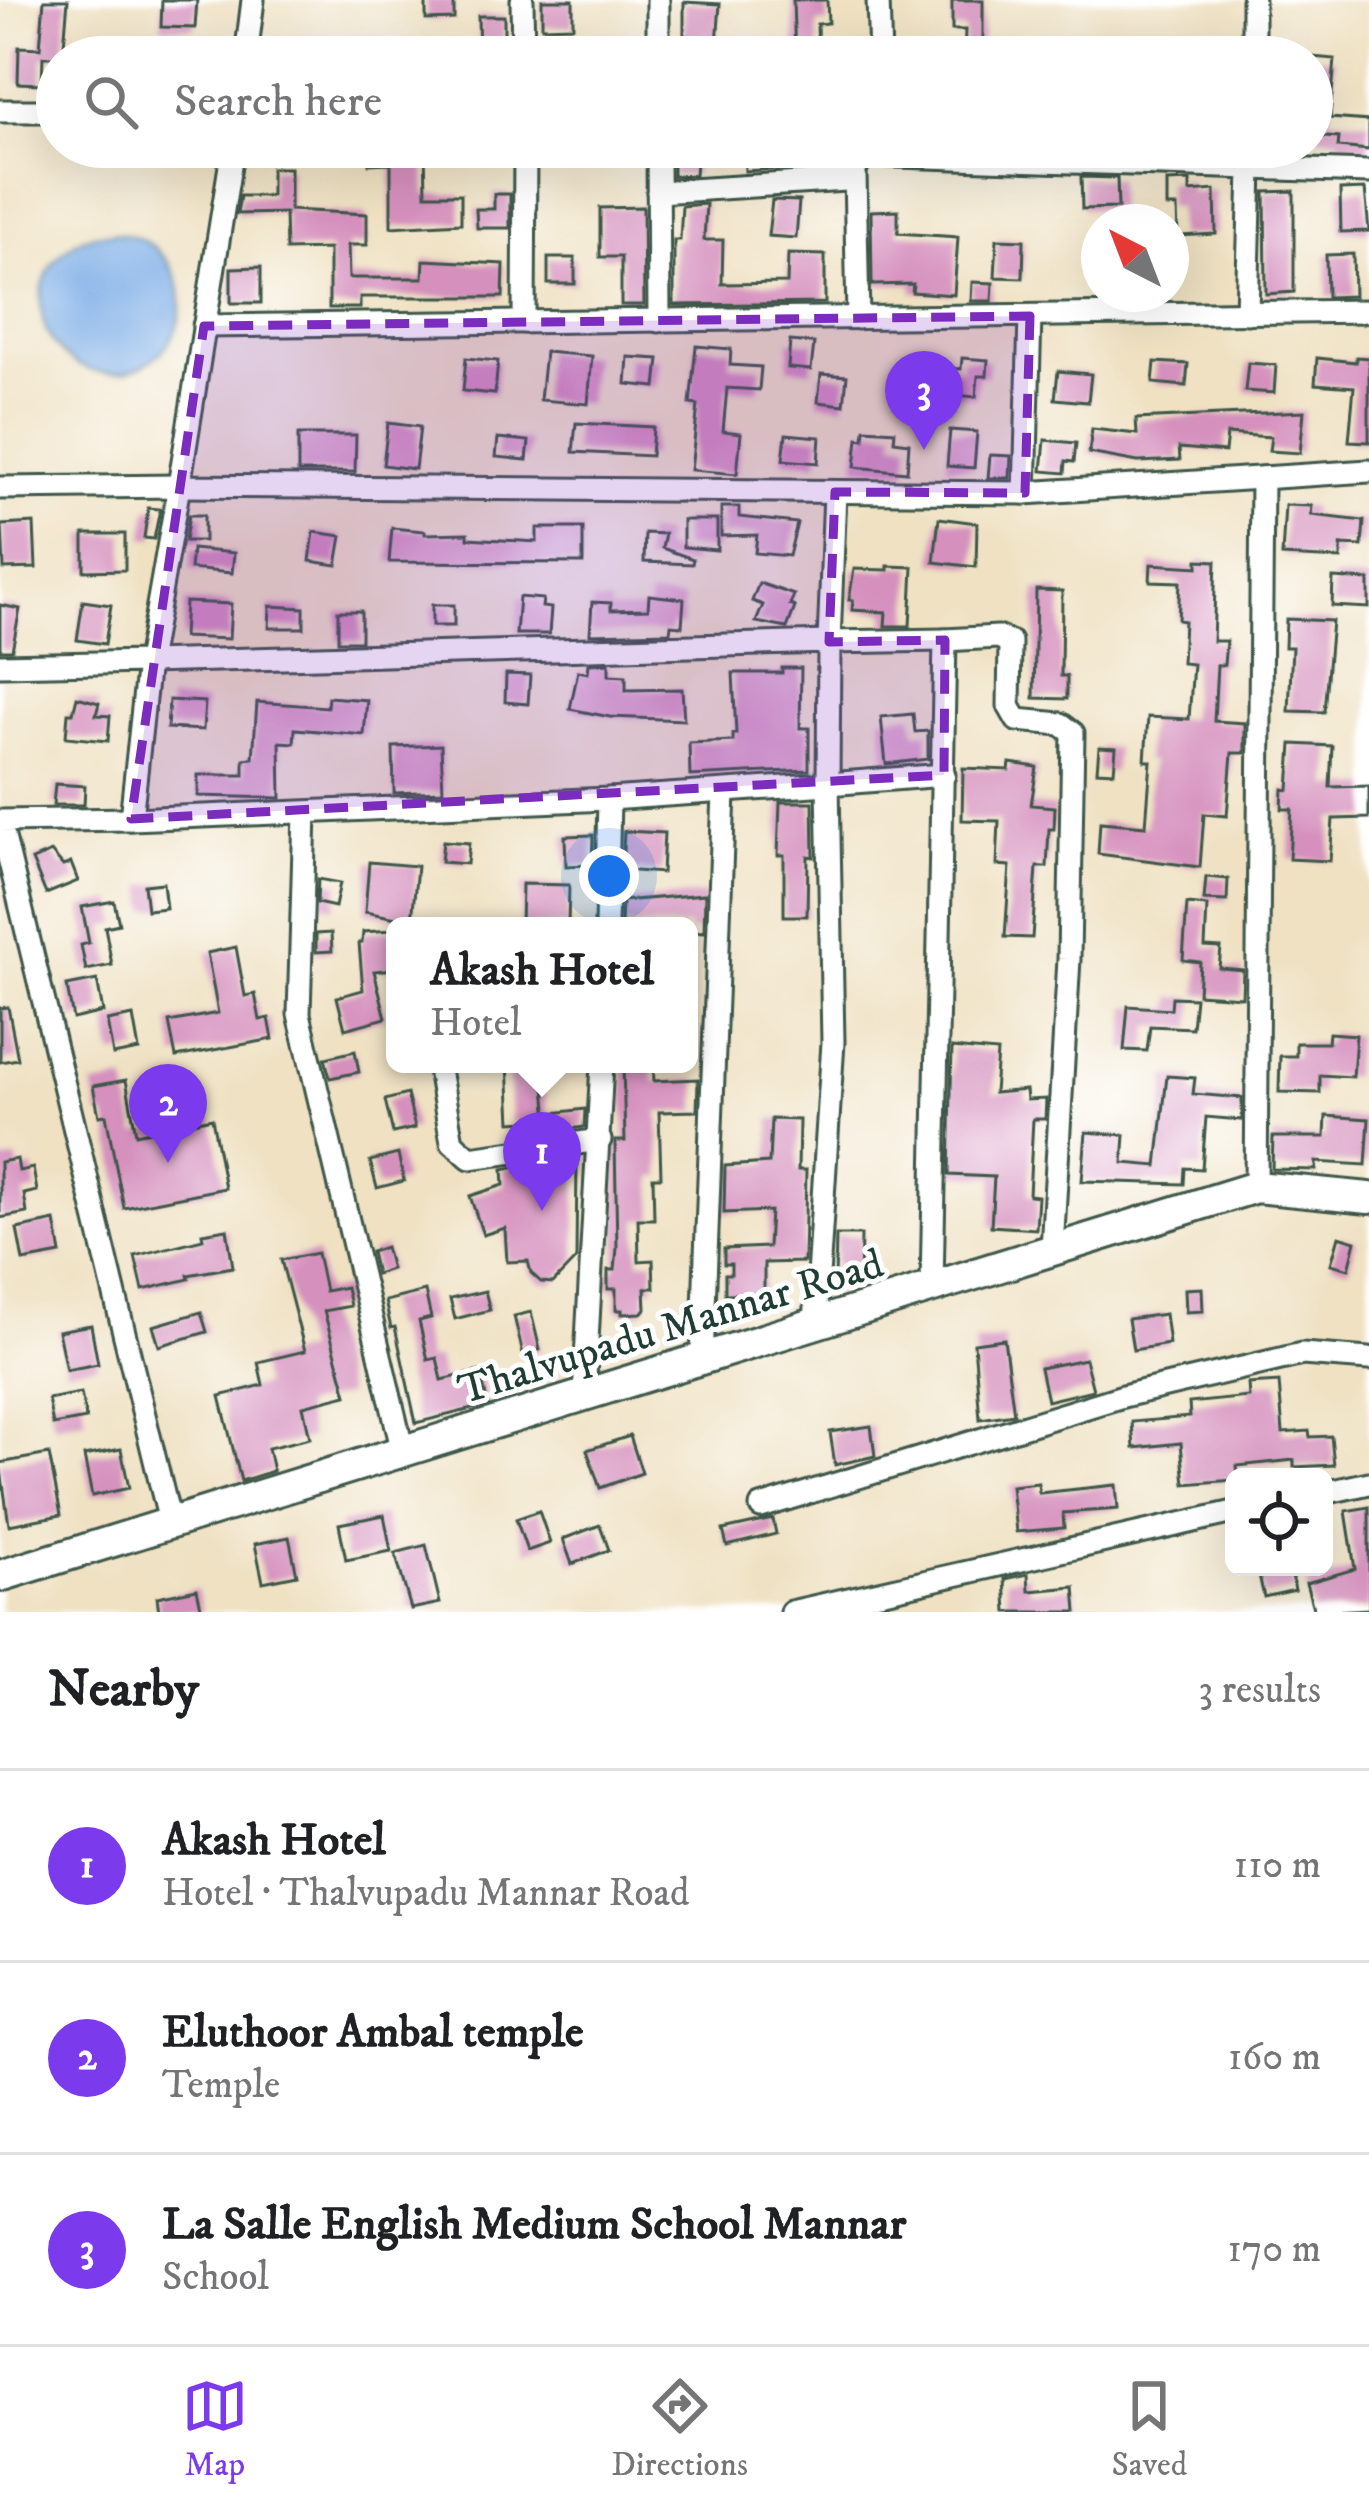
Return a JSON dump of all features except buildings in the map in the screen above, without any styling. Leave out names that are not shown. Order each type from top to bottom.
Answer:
[{"type":"street","points":[[249,36],[253,0]]},
{"type":"street","points":[[523,0],[523,36]]},
{"type":"street","points":[[658,0],[658,36]]},
{"type":"street","points":[[878,0],[879,36]]},
{"type":"street","points":[[1252,36],[1253,0]]},
{"type":"street","points":[[0,111],[36,111]]},
{"type":"street","points":[[131,819],[148,662],[230,168]]},
{"type":"street","points":[[524,322],[525,168]]},
{"type":"street","points":[[658,168],[659,321]]},
{"type":"street","points":[[658,192],[846,180],[855,168]]},
{"type":"street","points":[[858,318],[863,168]]},
{"type":"street","points":[[1246,313],[1251,168]]},
{"type":"street","points":[[1333,168],[1369,172]]},
{"type":"street","points":[[204,326],[1369,311]]},
{"type":"street","points":[[1025,493],[1030,316]]},
{"type":"street","points":[[0,488],[1025,493],[1369,471]]},
{"type":"street","points":[[1256,1187],[1262,478]]},
{"type":"street","points":[[814,1323],[833,1042],[828,784],[836,492]]},
{"type":"street","points":[[0,665],[998,637],[1010,642],[1009,706],[1017,720],[1060,724],[1072,734],[1069,959],[1052,1249]]},
{"type":"street","points":[[932,1286],[945,640]]},
{"type":"street","points":[[170,1522],[0,821],[609,799],[944,775]]},
{"type":"street","points":[[701,1359],[724,793]]},
{"type":"street","points":[[606,917],[609,799]]},
{"type":"street","points":[[304,813],[298,1014],[403,1452]]},
{"type":"street","points":[[440,1073],[452,1142],[470,1158],[601,1140]]},
{"type":"street","points":[[584,1396],[602,1073]]},
{"type":"street","name":"Thalvupadu Mannar Road","points":[[0,1576],[1256,1187],[1369,1198]]},
{"type":"street","points":[[761,1508],[1123,1396],[1302,1354],[1369,1359]]},
{"type":"street","points":[[1333,1491],[1369,1483]]},
{"type":"street","points":[[791,1612],[1225,1514]]},
{"type":"highlighted area","points":[[1030,316],[1025,493],[835,492],[829,642],[945,640],[944,775],[131,819],[204,326]]},
{"type":"water","points":[[111,233],[138,238],[161,253],[176,276],[181,303],[176,330],[161,353],[138,368],[111,373],[84,368],[61,353],[46,330],[41,303],[46,276],[61,253],[84,238]]},
{"type":"place","name":"La Salle English Medium School Mannar","points":[[924,450]]},
{"type":"place","name":"Eluthoor Ambal temple","points":[[168,1163]]},
{"type":"place","name":"Akash Hotel","points":[[542,1211]]}]
